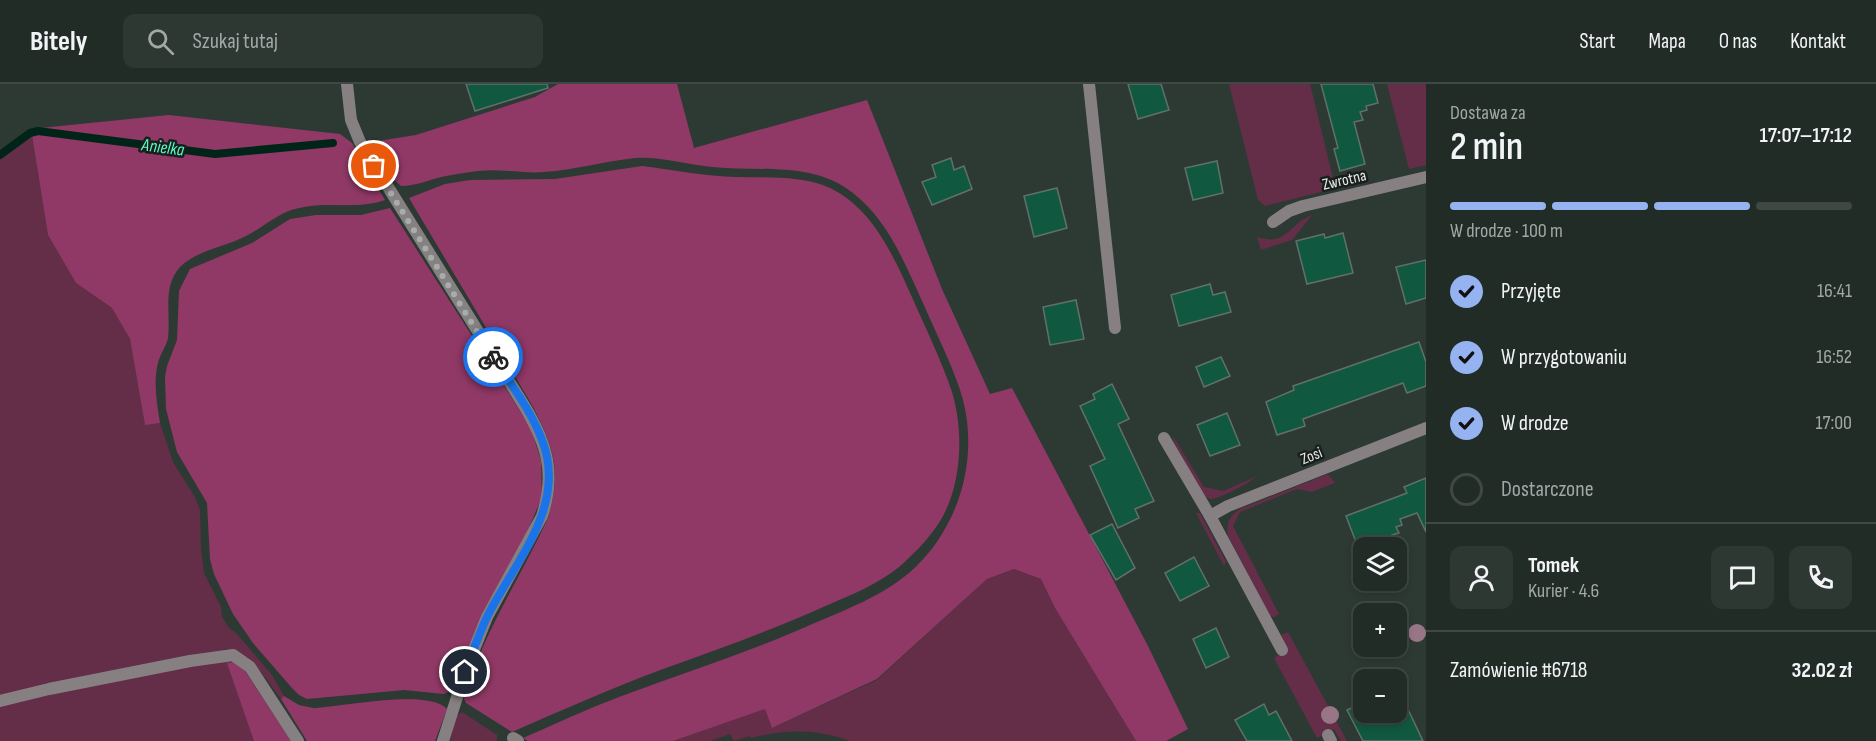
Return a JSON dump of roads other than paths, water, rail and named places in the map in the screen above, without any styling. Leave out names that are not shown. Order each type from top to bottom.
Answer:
[{"type":"street","points":[[347,84],[351,120],[360,142],[530,416],[543,441],[548,460],[550,478],[548,499],[542,516],[487,617],[468,664],[443,741]]},
{"type":"street","points":[[1089,84],[1115,328]]},
{"type":"street","name":"Zwrotna","points":[[1273,222],[1289,211],[1304,206],[1426,177]]},
{"type":"street","name":"Zosi","points":[[1210,516],[1228,506],[1426,428]]},
{"type":"street","points":[[1164,438],[1210,516],[1282,650]]},
{"type":"street","points":[[0,701],[48,689],[190,661],[233,655],[250,667],[298,741]]},
{"type":"waterway","name":"Anielka","points":[[0,155],[30,133],[38,131],[215,154],[333,143]]}]
